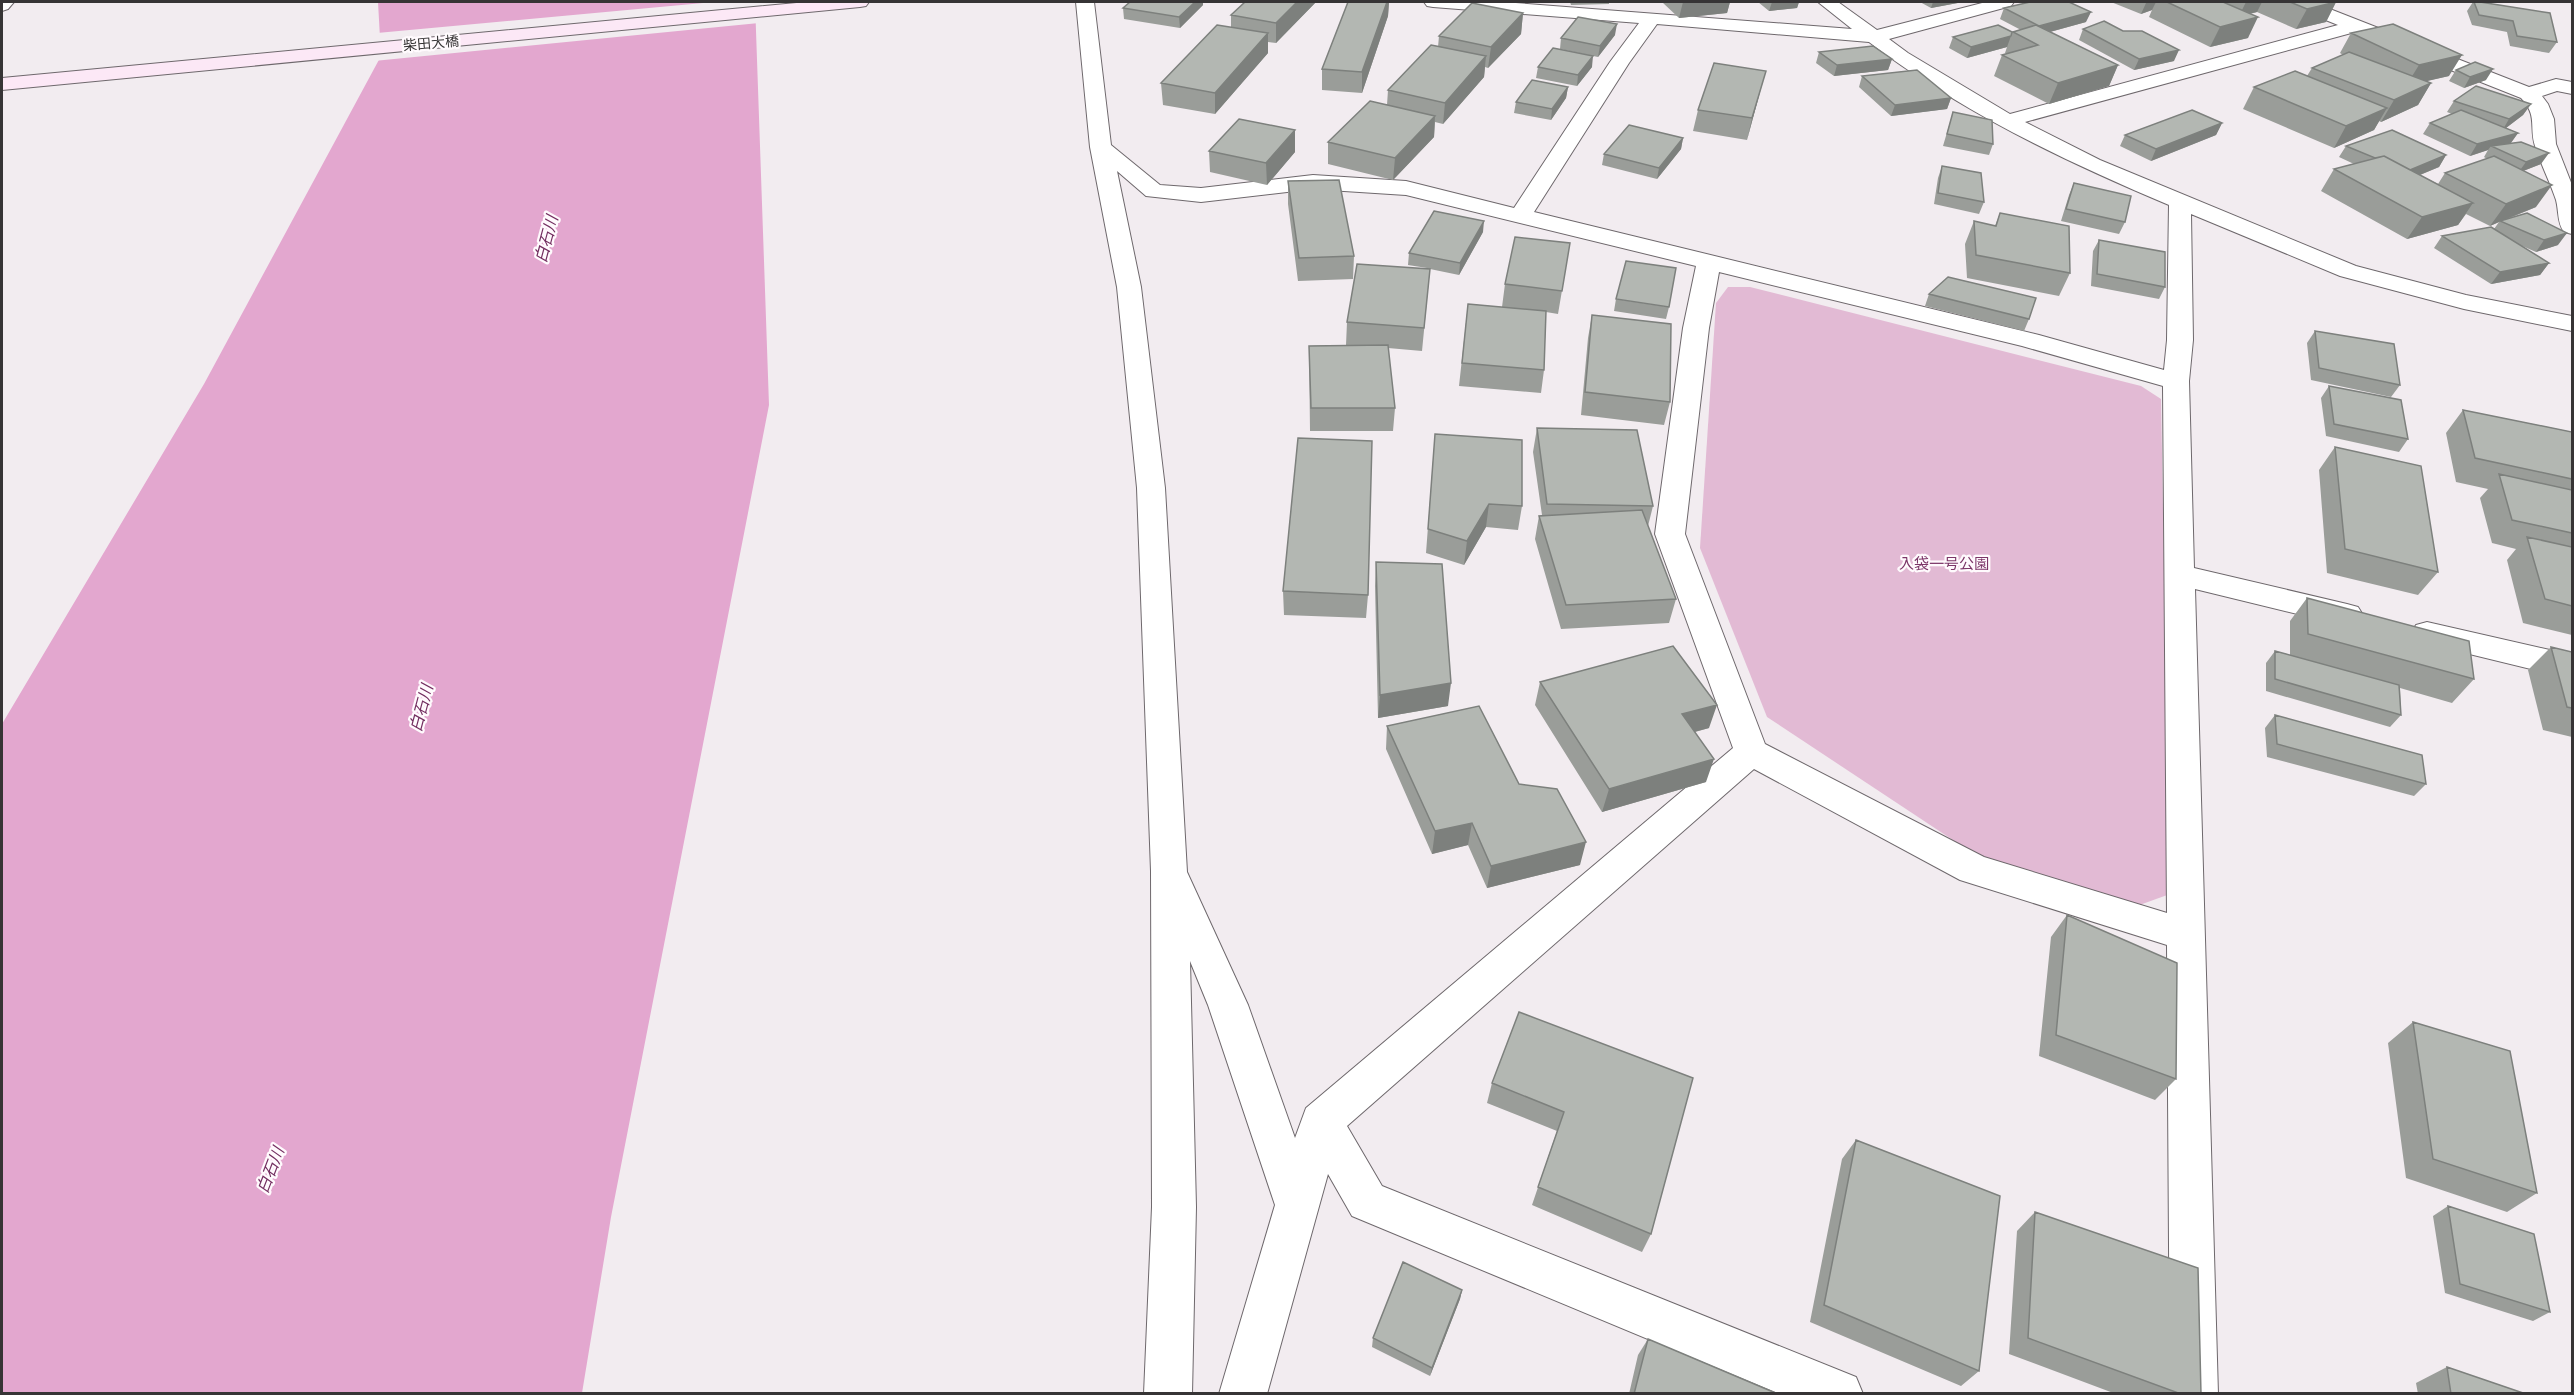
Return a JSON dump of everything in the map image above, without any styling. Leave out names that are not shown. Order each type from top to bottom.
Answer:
[{"type":"main road","name":"柴田大橋","points":[[2,84],[860,2]]},
{"type":"street","points":[[2,5],[5,2]]},
{"type":"street","points":[[1085,2],[1101,147],[1129,287],[1151,488],[1169,871],[1174,1207],[1168,1394]]},
{"type":"street","points":[[1433,2],[1874,37],[2004,2]]},
{"type":"street","points":[[1827,2],[1901,57],[2006,121],[2092,165],[2348,271],[2463,302],[2572,323]]},
{"type":"street","points":[[2297,2],[2528,94],[2538,104],[2544,119],[2545,144],[2568,202],[2572,227]]},
{"type":"street","points":[[1520,216],[1620,62],[1652,18]]},
{"type":"street","points":[[2006,121],[2358,25]]},
{"type":"street","points":[[2528,94],[2556,85],[2572,88]]},
{"type":"street","points":[[1101,147],[1154,191],[1201,195],[1313,182],[1406,188],[2030,340],[2176,381]]},
{"type":"street","points":[[2180,201],[2180,340],[2176,381],[2194,1394]]},
{"type":"street","points":[[1709,262],[1686,395],[1670,534],[1751,752],[1973,869],[2186,935]]},
{"type":"street","points":[[2180,575],[2572,667]]},
{"type":"street","points":[[1243,1394],[1321,1122],[1751,752]]},
{"type":"street","points":[[1169,871],[1228,1005],[1297,1204]]},
{"type":"street","points":[[1321,1122],[1367,1201],[1839,1394]]},
{"type":"green space","name":"入袋一号公園","points":[[1728,287],[1750,287],[2141,386],[2161,399],[2170,894],[2134,907],[1977,856],[1767,717],[1700,548],[1716,303]]},
{"type":"water","name":"白石川","points":[[378,2],[755,2],[769,405],[611,1217],[582,1393],[2,1394],[2,724],[204,384],[381,56]]},
{"type":"pier","points":[[714,2],[758,2],[759,23],[374,61],[378,55],[377,33]]},
{"type":"building","points":[[1130,2],[1195,2],[1179,17],[1123,8]]},
{"type":"building","points":[[1245,2],[1297,2],[1276,23],[1231,15]]},
{"type":"building","points":[[1348,2],[1387,2],[1362,72],[1322,69]]},
{"type":"building","points":[[2030,2],[2069,2],[2091,12],[2039,26],[2004,8]]},
{"type":"building","points":[[2167,2],[2223,2],[2258,17],[2220,27]]},
{"type":"building","points":[[2290,2],[2336,2],[2307,9]]},
{"type":"building","points":[[2474,2],[2550,13],[2557,42],[2517,36],[2513,21],[2479,15]]},
{"type":"building","points":[[1472,3],[1523,13],[1491,47],[1439,36]]},
{"type":"building","points":[[1578,17],[1617,24],[1600,46],[1561,38]]},
{"type":"building","points":[[2104,21],[2123,31],[2142,31],[2179,50],[2139,59],[2083,29]]},
{"type":"building","points":[[2393,24],[2462,55],[2419,65],[2351,33]]},
{"type":"building","points":[[1217,25],[1268,33],[1215,93],[1161,83]]},
{"type":"building","points":[[1998,25],[2012,32],[2011,36],[1971,47],[1953,37]]},
{"type":"building","points":[[2036,25],[2118,65],[2058,83],[2002,55],[2038,45],[2013,32]]},
{"type":"building","points":[[1431,45],[1486,56],[1445,103],[1388,90]]},
{"type":"building","points":[[1873,46],[1892,59],[1837,65],[1819,52]]},
{"type":"building","points":[[1553,48],[1593,56],[1578,75],[1538,67]]},
{"type":"building","points":[[2349,52],[2431,83],[2394,100],[2312,68]]},
{"type":"building","points":[[2475,62],[2493,69],[2470,77],[2456,70]]},
{"type":"building","points":[[1714,63],[1766,71],[1752,118],[1698,110]]},
{"type":"building","points":[[1917,70],[1951,98],[1895,105],[1862,76]]},
{"type":"building","points":[[2295,71],[2387,108],[2346,126],[2254,87]]},
{"type":"building","points":[[1532,80],[1568,87],[1552,109],[1516,102]]},
{"type":"building","points":[[2476,86],[2531,104],[2509,119],[2454,101]]},
{"type":"building","points":[[1370,101],[1435,116],[1395,158],[1328,142]]},
{"type":"building","points":[[2192,110],[2222,123],[2156,149],[2125,135]]},
{"type":"building","points":[[2461,110],[2518,133],[2477,144],[2430,123]]},
{"type":"building","points":[[1953,112],[1992,120],[1993,144],[1947,134]]},
{"type":"building","points":[[1239,119],[1295,130],[1266,163],[1209,151]]},
{"type":"building","points":[[1629,125],[1683,138],[1659,168],[1604,154]]},
{"type":"building","points":[[2392,130],[2446,155],[2410,170],[2384,156],[2375,158],[2346,146]]},
{"type":"building","points":[[2521,142],[2549,153],[2526,162],[2491,146]]},
{"type":"building","points":[[2384,156],[2473,203],[2422,217],[2334,169]]},
{"type":"building","points":[[2494,156],[2552,185],[2506,204],[2445,173]]},
{"type":"building","points":[[1942,166],[1981,173],[1984,202],[1938,193]]},
{"type":"building","points":[[1339,180],[1354,256],[1299,258],[1288,181]]},
{"type":"building","points":[[2074,183],[2131,196],[2125,222],[2066,209]]},
{"type":"building","points":[[1434,211],[1484,221],[1460,263],[1409,253]]},
{"type":"building","points":[[2000,213],[2069,226],[2070,273],[1976,255],[1974,221],[1996,226]]},
{"type":"building","points":[[2527,213],[2567,233],[2544,240],[2500,221]]},
{"type":"building","points":[[2491,227],[2549,263],[2500,272],[2442,236]]},
{"type":"building","points":[[1515,237],[1570,243],[1562,291],[1505,284]]},
{"type":"building","points":[[2099,240],[2165,252],[2165,287],[2097,274]]},
{"type":"building","points":[[1626,261],[1676,268],[1669,307],[1616,299]]},
{"type":"building","points":[[1357,264],[1430,269],[1424,328],[1347,322]]},
{"type":"building","points":[[1948,277],[2036,298],[2029,319],[1929,294]]},
{"type":"building","points":[[1468,304],[1546,311],[1544,370],[1462,363]]},
{"type":"building","points":[[1592,315],[1671,324],[1670,402],[1585,392]]},
{"type":"building","points":[[2315,331],[2394,344],[2400,385],[2319,368]]},
{"type":"building","points":[[1388,345],[1395,408],[1311,408],[1309,346]]},
{"type":"building","points":[[2329,386],[2401,400],[2408,439],[2334,424]]},
{"type":"building","points":[[2463,410],[2572,432],[2572,479],[2475,458]]},
{"type":"building","points":[[1537,428],[1637,430],[1653,506],[1547,504]]},
{"type":"building","points":[[1435,434],[1522,440],[1522,506],[1489,504],[1467,541],[1428,529]]},
{"type":"building","points":[[1298,438],[1372,441],[1368,595],[1283,591]]},
{"type":"building","points":[[2335,447],[2421,466],[2438,572],[2345,549]]},
{"type":"building","points":[[2499,474],[2572,490],[2572,533],[2512,520]]},
{"type":"building","points":[[1642,510],[1676,599],[1566,605],[1539,516]]},
{"type":"building","points":[[2527,537],[2572,547],[2572,606],[2545,599]]},
{"type":"building","points":[[1376,562],[1442,564],[1451,683],[1380,695]]},
{"type":"building","points":[[2307,598],[2469,641],[2474,679],[2308,634]]},
{"type":"building","points":[[1673,646],[1717,705],[1682,714],[1714,759],[1609,789],[1540,682]]},
{"type":"building","points":[[2551,647],[2572,652],[2572,708],[2567,707]]},
{"type":"building","points":[[2275,651],[2399,685],[2401,715],[2275,679]]},
{"type":"building","points":[[1479,706],[1519,784],[1557,789],[1586,842],[1491,866],[1472,823],[1435,831],[1387,726]]},
{"type":"building","points":[[2275,715],[2422,755],[2426,784],[2277,744]]},
{"type":"building","points":[[2067,915],[2177,963],[2176,1079],[2056,1035]]},
{"type":"building","points":[[1519,1012],[1693,1078],[1651,1234],[1538,1187],[1564,1112],[1492,1083]]},
{"type":"building","points":[[2413,1022],[2510,1051],[2537,1193],[2433,1159]]},
{"type":"building","points":[[1856,1140],[2000,1196],[1979,1371],[1824,1305]]},
{"type":"building","points":[[2448,1206],[2534,1234],[2550,1312],[2460,1284]]},
{"type":"building","points":[[2035,1212],[2198,1268],[2201,1394],[2181,1394],[2028,1338]]},
{"type":"building","points":[[1403,1262],[1462,1290],[1432,1368],[1373,1338]]},
{"type":"building","points":[[1648,1339],[1778,1394],[1634,1394]]},
{"type":"building","points":[[2447,1367],[2526,1394],[2451,1394]]}]
